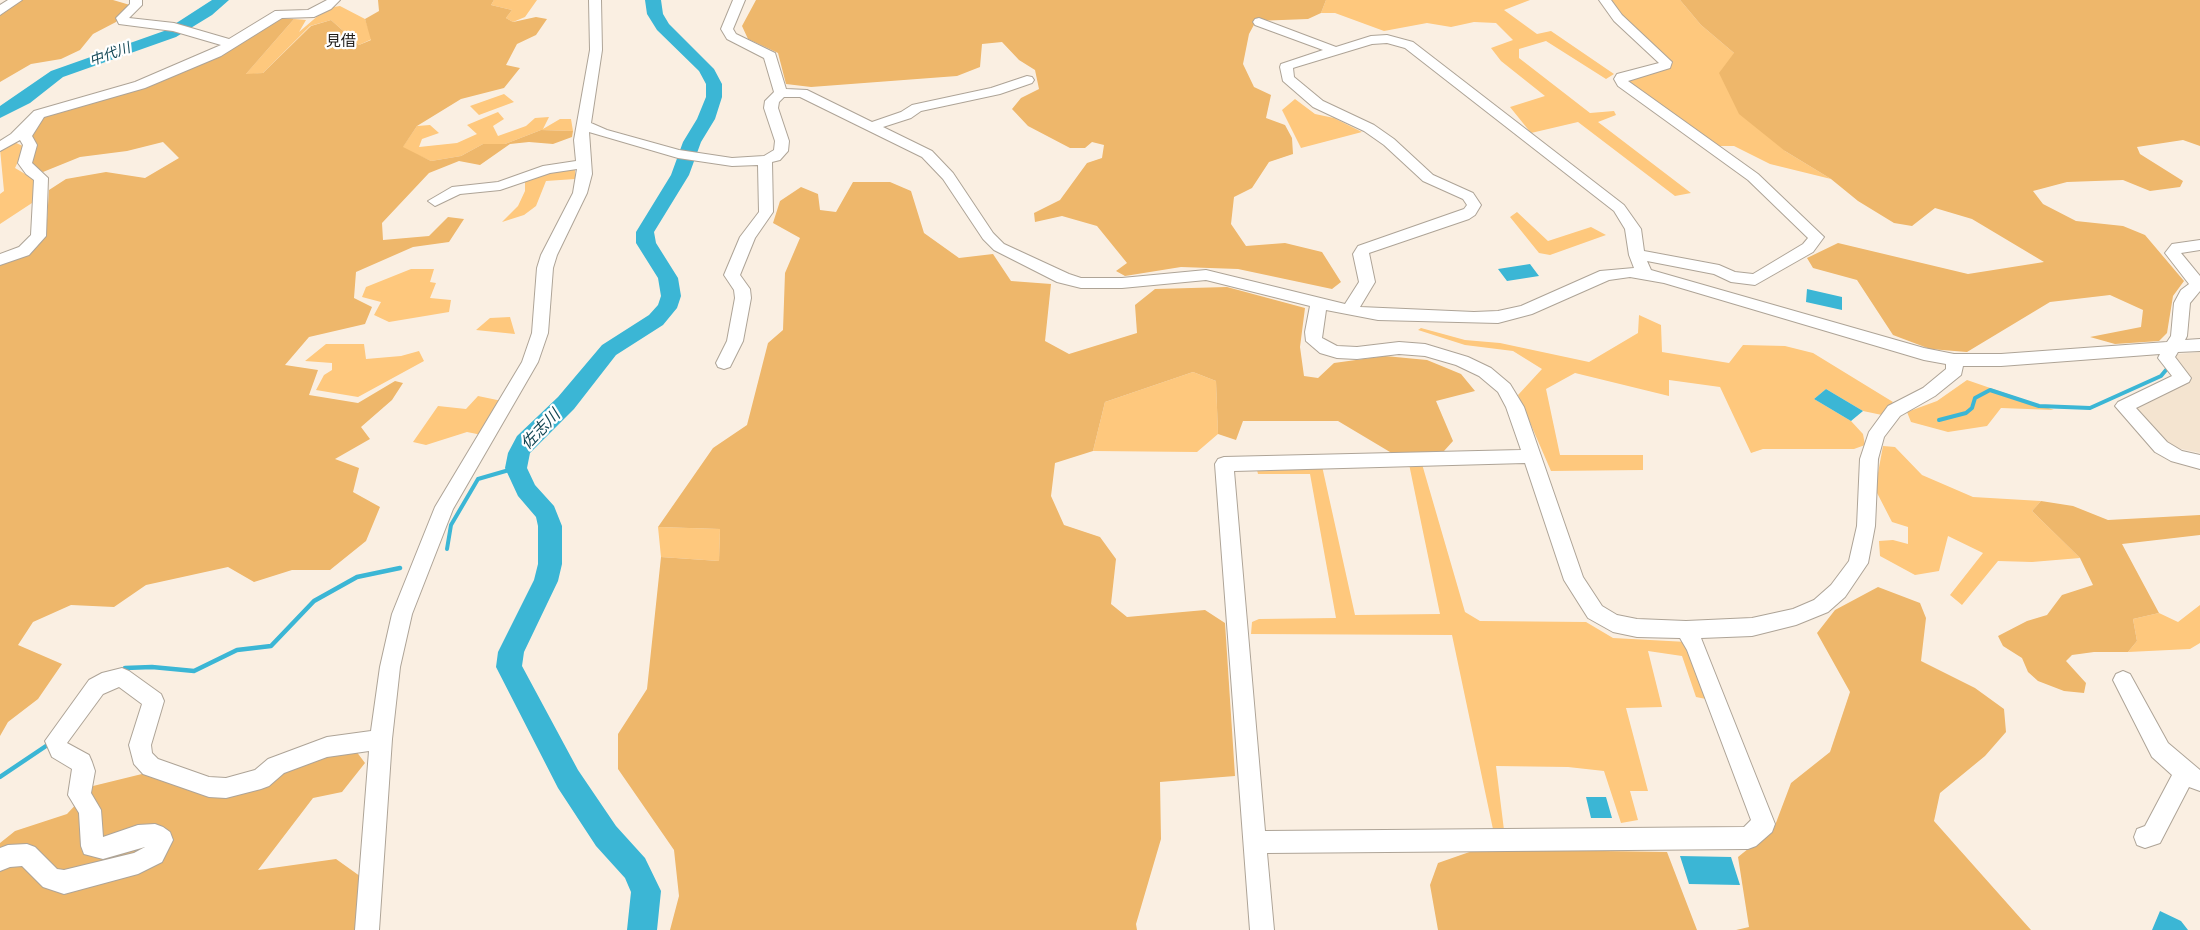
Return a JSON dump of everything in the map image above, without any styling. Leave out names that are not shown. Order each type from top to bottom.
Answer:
[{"type":"street","points":[[0,11],[16,0]]},
{"type":"street","points":[[136,0],[135,5],[122,18],[123,21],[180,29],[232,44]]},
{"type":"street","points":[[310,14],[322,0]]},
{"type":"street","points":[[0,147],[16,137],[39,114],[140,85],[216,53],[252,28],[279,14],[310,14],[334,0]]},
{"type":"street","points":[[367,930],[381,739],[390,667],[402,614],[444,507],[530,362],[540,333],[545,268],[549,255],[580,193],[585,174],[581,140],[596,50],[595,0]]},
{"type":"street","points":[[739,0],[727,28],[731,36],[770,56],[781,93]]},
{"type":"street","points":[[1605,0],[1618,18],[1666,62],[1665,65],[1622,77],[1620,79],[1623,83],[1753,177],[1816,237],[1809,248],[1755,280],[1731,277],[1719,270],[1637,255]]},
{"type":"street","points":[[1259,22],[1333,50]]},
{"type":"street","points":[[1351,310],[1354,300],[1367,282],[1360,254],[1363,250],[1464,216],[1474,204],[1468,196],[1428,178],[1389,142],[1369,128],[1318,104],[1288,78],[1286,67],[1333,50],[1371,40],[1387,39],[1409,45],[1619,208],[1633,229],[1637,255],[1644,273]]},
{"type":"street","points":[[871,127],[906,115],[917,108],[995,91],[1027,80]]},
{"type":"street","points":[[584,124],[602,133],[678,154],[732,162],[765,160],[775,157],[781,151],[782,141],[771,108],[772,101],[781,93],[802,93],[915,147],[936,162],[988,236],[999,247],[1063,278],[1081,283],[1100,284],[1206,276],[1240,282],[1319,304],[1378,314],[1498,317],[1526,310],[1606,276],[1620,272],[1644,273],[1924,354],[1954,360],[2001,360],[2200,345]]},
{"type":"street","points":[[0,260],[24,251],[38,236],[41,178],[25,163],[30,145],[26,136],[39,114]]},
{"type":"street","points":[[724,363],[735,341],[743,298],[741,289],[732,274],[748,237],[766,212],[765,160]]},
{"type":"street","points":[[435,201],[457,190],[500,186],[548,169],[584,164]]},
{"type":"street","points":[[2200,245],[2177,248],[2173,253],[2199,283],[2182,303],[2179,336],[2166,358],[2183,378],[2124,406],[2161,447],[2177,456],[2200,462]]},
{"type":"street","points":[[1319,304],[1314,323],[1314,341],[1326,349],[1337,352],[1399,348],[1425,350],[1462,361],[1485,372],[1504,388],[1515,407],[1533,456],[1574,580],[1595,612],[1613,623],[1637,628],[1686,630],[1752,627],[1796,617],[1821,606],[1838,591],[1858,563],[1866,526],[1869,459],[1875,437],[1883,423],[1894,411],[1929,392],[1954,371],[1954,360]]},
{"type":"street","points":[[1262,930],[1224,464],[1533,456]]},
{"type":"street","points":[[1254,842],[1748,838],[1764,824],[1696,647],[1686,630]]},
{"type":"street","points":[[0,860],[8,856],[27,855],[51,879],[64,882],[138,863],[154,854],[162,840],[155,834],[138,836],[103,848],[92,846],[90,810],[79,795],[84,771],[81,762],[60,750],[56,741],[96,687],[109,678],[122,677],[154,701],[140,745],[142,757],[151,767],[209,787],[226,788],[261,780],[276,766],[327,747],[381,739]]},
{"type":"street","points":[[2123,680],[2160,750],[2192,777],[2152,834],[2145,837]]},
{"type":"shaded area","points":[[21,0],[113,0],[130,5],[116,22],[93,34],[80,50],[61,59],[31,64],[0,82],[0,14]]},
{"type":"shaded area","points":[[378,0],[494,0],[491,5],[512,10],[506,18],[513,22],[536,17],[547,19],[536,35],[517,44],[506,65],[520,68],[504,88],[461,99],[417,126],[403,147],[431,161],[461,156],[483,144],[505,144],[541,130],[573,131],[572,137],[553,144],[529,142],[510,144],[480,165],[459,161],[429,173],[382,223],[383,240],[429,236],[448,217],[464,219],[449,242],[413,247],[356,272],[354,298],[372,307],[365,324],[309,337],[285,365],[318,370],[309,395],[358,403],[395,381],[403,383],[392,400],[361,427],[370,439],[335,459],[359,468],[353,492],[380,507],[366,541],[330,570],[292,570],[254,582],[228,567],[146,585],[114,607],[71,605],[33,622],[18,645],[62,664],[38,699],[8,722],[0,736],[0,262],[46,236],[49,190],[66,179],[106,172],[145,178],[179,158],[163,142],[127,151],[80,157],[43,172],[31,164],[31,135],[38,118],[146,84],[275,18],[294,19],[246,74],[263,73],[311,26],[331,20],[359,45],[371,40],[365,19],[379,11]]},
{"type":"shaded area","points":[[494,0],[537,0],[525,17],[513,22],[506,18],[512,10],[491,5]]},
{"type":"shaded area","points":[[756,0],[1326,0],[1321,13],[1308,19],[1256,21],[1249,34],[1243,64],[1254,87],[1271,95],[1266,118],[1285,125],[1292,138],[1293,154],[1269,162],[1252,188],[1234,197],[1231,224],[1246,246],[1285,243],[1322,252],[1341,282],[1332,289],[1238,269],[1181,267],[1125,276],[1116,271],[1127,263],[1097,226],[1062,216],[1035,222],[1034,213],[1060,200],[1087,163],[1102,158],[1104,145],[1092,142],[1085,148],[1070,148],[1028,126],[1012,109],[1021,98],[1039,89],[1035,70],[1019,60],[1002,42],[982,44],[980,67],[957,76],[811,87],[786,84],[778,53],[748,39],[742,26]]},
{"type":"shaded area","points":[[1326,0],[1530,0],[1504,10],[1537,34],[1551,31],[1614,74],[1606,79],[1546,41],[1519,49],[1519,58],[1590,113],[1614,111],[1616,115],[1598,122],[1691,193],[1675,196],[1578,122],[1531,133],[1510,107],[1545,96],[1501,61],[1491,48],[1513,40],[1496,23],[1474,22],[1451,27],[1427,23],[1384,31],[1335,13],[1321,13]]},
{"type":"shaded area","points":[[1610,0],[1680,0],[1701,25],[1734,53],[1785,151],[1831,179],[1770,164],[1734,146],[1719,146],[1628,83],[1629,79],[1671,65],[1623,18]]},
{"type":"shaded area","points":[[1680,0],[2200,0],[2200,146],[2183,140],[2137,147],[2140,154],[2183,181],[2180,187],[2150,191],[2123,180],[2067,182],[2033,191],[2043,204],[2076,221],[2123,226],[2145,235],[2184,281],[2173,296],[2167,333],[2159,341],[2115,344],[2090,337],[2141,327],[2143,310],[2110,295],[2050,302],[1967,352],[1930,349],[1893,335],[1857,280],[1813,268],[1807,258],[1838,243],[1968,274],[2044,262],[1972,219],[1935,208],[1912,226],[1894,223],[1858,201],[1831,179],[1785,151],[1739,114],[1719,73],[1734,53],[1701,25]]},
{"type":"shaded area","points":[[340,6],[365,19],[372,39],[359,45],[331,20],[310,26],[263,73],[245,75],[294,19],[306,20],[299,32],[327,8]]},
{"type":"shaded area","points":[[504,94],[514,102],[479,115],[470,106]]},
{"type":"shaded area","points":[[1295,99],[1315,114],[1334,118],[1362,132],[1301,148],[1282,110]]},
{"type":"shaded area","points":[[498,112],[504,119],[493,126],[498,136],[526,126],[535,118],[549,117],[543,129],[560,119],[571,119],[573,131],[541,130],[505,144],[483,144],[461,156],[431,161],[402,148],[417,126],[430,125],[439,133],[422,139],[419,147],[457,143],[477,134],[467,125]]},
{"type":"shaded area","points":[[14,142],[25,147],[15,168],[37,181],[32,203],[0,224],[0,194],[4,191],[0,149]]},
{"type":"shaded area","points":[[575,168],[575,179],[546,181],[536,206],[524,215],[502,222],[518,206],[525,191],[525,180],[545,171]]},
{"type":"shaded area","points":[[853,182],[890,182],[911,191],[924,233],[959,258],[993,254],[1011,281],[1051,284],[1045,341],[1069,354],[1137,333],[1135,305],[1155,289],[1227,287],[1305,308],[1300,347],[1304,376],[1318,378],[1334,363],[1385,356],[1427,360],[1461,374],[1475,391],[1436,401],[1453,441],[1444,451],[1395,455],[1338,421],[1243,421],[1236,440],[1218,434],[1216,381],[1193,372],[1105,402],[1093,451],[1055,463],[1051,496],[1064,525],[1100,537],[1116,559],[1111,604],[1127,617],[1205,610],[1225,623],[1235,776],[1160,782],[1161,839],[1136,924],[1137,930],[670,930],[679,896],[674,850],[618,769],[618,734],[647,689],[661,557],[719,561],[720,529],[658,527],[713,448],[747,425],[768,343],[783,330],[785,273],[800,238],[773,223],[780,201],[801,187],[818,194],[820,210],[836,212]]},
{"type":"shaded area","points":[[1517,212],[1548,241],[1591,227],[1606,235],[1550,255],[1539,253],[1510,217]]},
{"type":"shaded area","points":[[411,269],[434,269],[430,282],[436,283],[430,298],[451,300],[449,312],[389,322],[374,315],[381,302],[362,297],[366,287]]},
{"type":"shaded area","points":[[1639,315],[1661,325],[1662,352],[1729,363],[1743,345],[1785,346],[1813,353],[1893,402],[1882,415],[1863,411],[1826,389],[1814,399],[1851,421],[1863,434],[1865,445],[1854,449],[1763,449],[1751,453],[1720,387],[1669,380],[1669,396],[1575,373],[1546,389],[1560,455],[1643,455],[1643,470],[1551,471],[1518,395],[1542,369],[1513,351],[1465,345],[1418,330],[1421,328],[1465,340],[1500,343],[1589,362],[1638,333]]},
{"type":"shaded area","points":[[510,317],[515,334],[476,330],[490,318]]},
{"type":"shaded area","points":[[326,344],[364,344],[366,359],[401,356],[419,351],[424,361],[358,397],[316,390],[324,375],[332,370],[332,363],[305,361]]},
{"type":"shaded area","points":[[2200,352],[2200,453],[2172,447],[2136,414],[2133,405],[2190,379],[2168,355]]},
{"type":"shaded area","points":[[1193,372],[1216,381],[1218,434],[1197,452],[1093,451],[1105,402]]},
{"type":"shaded area","points":[[1967,380],[2054,410],[2001,408],[1987,426],[1948,432],[1911,422],[1907,412],[1937,401]]},
{"type":"shaded area","points":[[478,396],[502,401],[482,435],[467,432],[426,445],[413,442],[438,406],[466,409]]},
{"type":"shaded area","points":[[1883,446],[1895,447],[1922,475],[1973,497],[2041,501],[2032,511],[2080,558],[2032,562],[1998,561],[1962,605],[1950,595],[1983,553],[1948,536],[1939,571],[1915,575],[1880,556],[1879,541],[1893,540],[1908,544],[1908,527],[1892,522],[1875,489]]},
{"type":"shaded area","points":[[1409,464],[1422,464],[1465,612],[1480,621],[1586,622],[1613,638],[1687,642],[1711,700],[1696,697],[1682,656],[1648,651],[1662,707],[1626,708],[1648,791],[1630,791],[1638,820],[1621,823],[1604,771],[1568,767],[1496,766],[1504,830],[1494,834],[1452,635],[1251,634],[1252,622],[1259,619],[1336,618],[1310,474],[1258,474],[1256,466],[1322,466],[1355,615],[1440,614]]},
{"type":"shaded area","points":[[2041,501],[2073,506],[2108,520],[2200,515],[2200,535],[2122,544],[2159,613],[2133,619],[2137,641],[2128,652],[2094,652],[2072,655],[2066,661],[2086,683],[2084,693],[2064,691],[2038,681],[2028,672],[2022,658],[2003,646],[1998,636],[2027,621],[2047,615],[2062,595],[2093,585],[2080,558],[2032,511]]},
{"type":"shaded area","points":[[658,527],[720,529],[719,561],[661,557]]},
{"type":"shaded area","points":[[1878,587],[1920,603],[1926,618],[1921,661],[1975,688],[2004,709],[2006,732],[1985,756],[1940,793],[1934,821],[2031,930],[1736,930],[1749,927],[1738,857],[1774,828],[1791,783],[1830,752],[1850,692],[1817,633],[1835,610]]},
{"type":"shaded area","points":[[2200,605],[2200,643],[2190,649],[2128,652],[2137,641],[2133,619],[2159,613],[2178,622]]},
{"type":"shaded area","points":[[353,747],[365,763],[342,792],[313,798],[258,870],[336,859],[364,879],[358,930],[0,930],[0,843],[15,831],[67,814],[93,786],[146,773],[209,796],[280,768]]},
{"type":"shaded area","points":[[1478,849],[1667,852],[1697,930],[1438,930],[1430,885],[1438,863]]},
{"type":"water","points":[[1530,264],[1539,276],[1507,281],[1498,269]]},
{"type":"water","points":[[1807,289],[1842,297],[1842,310],[1806,302]]},
{"type":"water","points":[[1826,389],[1863,411],[1851,421],[1814,399]]},
{"type":"water","points":[[1586,797],[1606,797],[1612,818],[1591,818]]},
{"type":"water","points":[[1680,856],[1731,857],[1740,885],[1689,884]]},
{"type":"water","points":[[2160,911],[2181,921],[2188,930],[2152,930]]},
{"type":"waterway","name":"中代川","points":[[0,113],[24,99],[57,74],[170,34],[207,12],[221,0]]},
{"type":"waterway","name":"佐志川","points":[[642,930],[646,891],[635,868],[606,836],[568,779],[509,667],[511,652],[546,581],[550,564],[550,526],[546,513],[526,490],[516,468],[519,453],[525,442],[566,403],[609,350],[656,320],[667,308],[671,296],[668,278],[646,243],[645,232],[680,175],[692,142],[706,119],[714,97],[714,84],[706,69],[663,27],[655,14],[653,0]]},
{"type":"waterway","points":[[1939,420],[1966,413],[1972,408],[1975,398],[1990,390],[2039,406],[2090,408],[2161,376],[2166,370]]},
{"type":"waterway","points":[[447,549],[451,525],[478,479],[516,468]]},
{"type":"waterway","points":[[125,668],[152,667],[194,671],[237,650],[271,646],[314,601],[357,577],[400,568]]},
{"type":"waterway","points":[[0,777],[49,744]]},
{"type":"district","name":"見借","points":[[341,42]]}]
